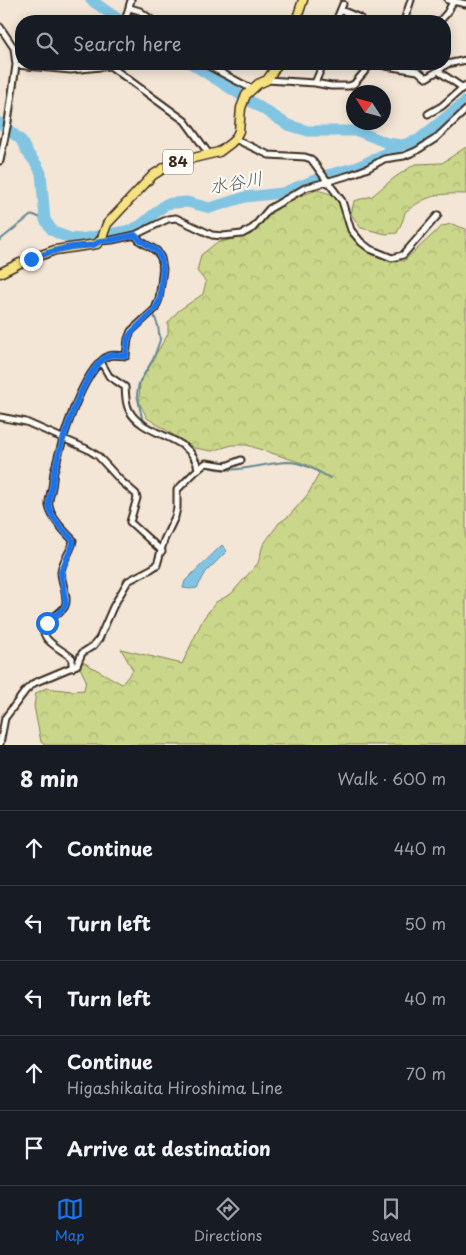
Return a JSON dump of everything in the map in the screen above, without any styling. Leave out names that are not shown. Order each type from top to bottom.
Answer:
[{"type":"main road","points":[[298,15],[303,0]]},
{"type":"main road","points":[[235,139],[240,125],[242,102],[251,90],[267,80],[274,70]]},
{"type":"main road","name":"84","points":[[101,240],[105,229],[113,217],[149,178],[159,170],[172,163],[225,149],[235,139]]},
{"type":"main road","points":[[0,273],[20,263],[55,250],[93,245],[101,240]]},
{"type":"street","points":[[127,15],[131,0]]},
{"type":"street","points":[[406,15],[411,0]]},
{"type":"street","points":[[446,15],[451,1],[466,4]]},
{"type":"street","points":[[339,15],[342,7],[355,15]]},
{"type":"street","points":[[130,8],[145,15]]},
{"type":"street","points":[[0,27],[14,48],[15,56]]},
{"type":"street","points":[[451,63],[466,60]]},
{"type":"street","points":[[0,161],[15,70]]},
{"type":"street","points":[[117,70],[185,121],[209,154]]},
{"type":"street","points":[[216,70],[251,90]]},
{"type":"street","points":[[315,83],[320,70]]},
{"type":"street","points":[[267,80],[351,86],[366,70]]},
{"type":"street","points":[[411,70],[418,71],[426,78],[440,70]]},
{"type":"street","points":[[428,114],[442,106],[464,86],[438,72]]},
{"type":"street","points":[[101,240],[112,240],[135,235],[163,221],[176,218],[212,235],[242,234],[253,228],[264,214],[275,205],[305,188],[368,168],[384,159],[404,156],[416,151],[435,139],[466,110]]},
{"type":"street","points":[[235,139],[269,155],[311,159],[342,202],[351,230],[370,249],[392,258],[403,255],[438,215]]},
{"type":"street","points":[[72,668],[72,658],[50,643],[46,638],[44,629],[47,623],[66,604],[61,572],[73,544],[73,540],[62,528],[50,510],[48,503],[63,439],[84,385],[101,362],[111,355],[126,356],[128,338],[155,309],[160,299],[163,268],[161,258],[157,251],[135,235]]},
{"type":"street","points":[[101,362],[109,376],[125,387],[126,404],[134,417],[150,430],[164,434],[186,448],[197,463],[198,469]]},
{"type":"street","points":[[0,417],[26,422],[98,456],[136,494],[137,498],[130,522],[162,551]]},
{"type":"street","points":[[0,744],[5,718],[26,690],[34,683],[77,665],[82,653],[93,646],[99,639],[126,583],[156,565],[177,508],[177,490],[206,463],[226,466],[241,460]]},
{"type":"green space","points":[[466,147],[466,194],[434,196],[420,202],[405,212],[397,233],[386,234],[361,228],[351,214],[354,201],[372,196],[415,164],[442,163]]},
{"type":"green space","points":[[317,190],[337,199],[349,229],[360,245],[375,255],[384,258],[404,261],[442,226],[452,224],[466,229],[466,745],[45,745],[41,742],[34,706],[36,693],[46,688],[72,691],[84,690],[86,680],[80,668],[83,662],[122,684],[133,670],[121,649],[182,664],[203,619],[216,602],[231,594],[258,563],[263,545],[279,523],[289,516],[308,494],[319,474],[311,466],[247,445],[232,445],[212,451],[194,448],[147,418],[139,402],[140,380],[168,334],[168,323],[178,311],[203,294],[206,282],[197,271],[201,255],[216,243],[250,235],[270,210],[293,198]]},
{"type":"water","points":[[222,545],[227,551],[206,572],[197,588],[183,588],[185,581]]},
{"type":"waterway","points":[[91,0],[112,15]]},
{"type":"waterway","points":[[201,70],[288,125],[308,131],[358,131],[387,143],[402,145]]},
{"type":"waterway","name":"水谷川","points":[[0,123],[21,140],[41,173],[45,220],[52,230],[59,234],[81,239],[131,230],[141,225],[166,204],[187,202],[210,208],[245,197],[282,193],[327,175],[358,167],[402,145],[418,140],[466,101]]},
{"type":"waterway","points":[[0,240],[30,216],[34,215],[45,220]]},
{"type":"waterway","points":[[126,231],[138,241]]},
{"type":"waterway","points":[[141,244],[158,259],[158,286]]},
{"type":"waterway","points":[[151,427],[142,418],[137,394],[139,383],[153,360],[160,340],[158,326],[152,309],[155,303]]},
{"type":"waterway","points":[[155,429],[171,436]]},
{"type":"waterway","points":[[182,442],[203,464],[216,469],[226,470],[293,462],[310,467],[330,478]]},
{"type":"route","points":[[31,259],[55,250],[74,246],[88,246],[97,244],[100,241],[135,235],[157,251],[163,264],[160,299],[155,309],[128,338],[126,356],[111,355],[107,357],[90,376],[78,398],[64,436],[48,503],[50,510],[62,528],[73,540],[73,544],[61,572],[66,604],[47,623]]}]
